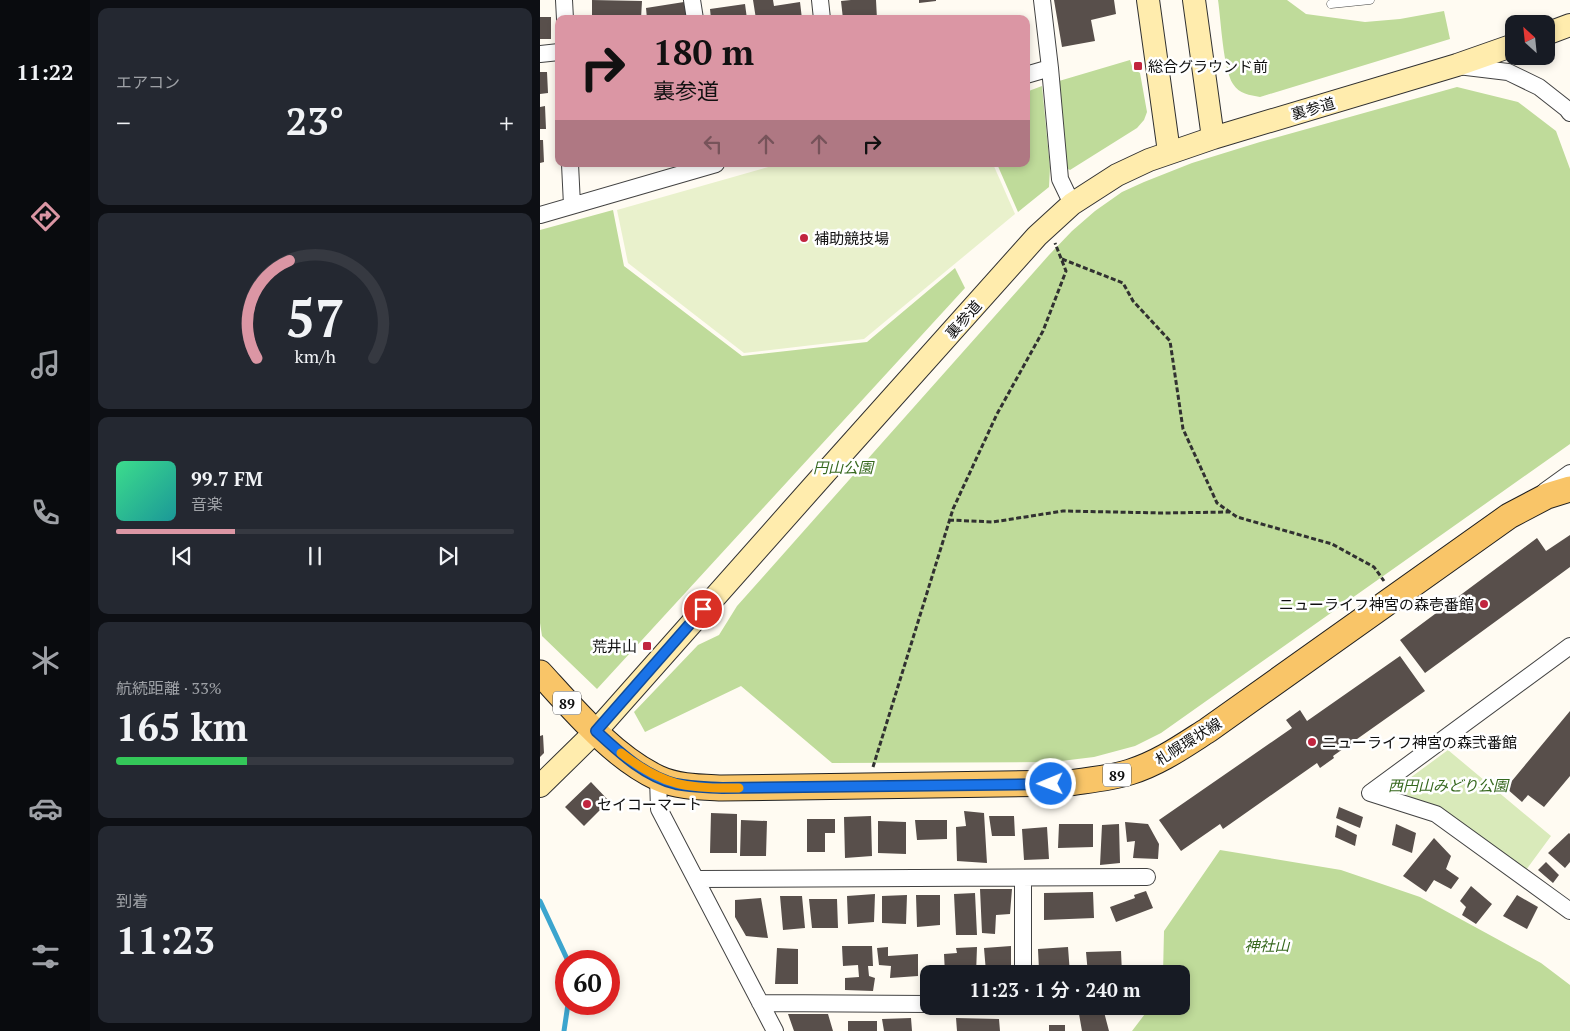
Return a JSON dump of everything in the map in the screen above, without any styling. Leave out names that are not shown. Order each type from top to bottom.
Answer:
[{"type":"main road","name":"札幌環状線","points":[[540,673],[576,713],[637,766],[658,778],[675,784],[722,788],[1070,783],[1113,776],[1131,772],[1173,753],[1509,516],[1547,496],[1570,489]]},
{"type":"street","points":[[564,0],[565,15]]},
{"type":"street","points":[[692,0],[694,15]]},
{"type":"street","points":[[820,0],[822,15]]},
{"type":"street","points":[[1042,0],[1060,179],[1072,204]]},
{"type":"street","points":[[1148,0],[1169,152]]},
{"type":"street","points":[[1194,0],[1213,138]]},
{"type":"street","points":[[1555,31],[1570,25]]},
{"type":"street","name":"裏参道","points":[[540,786],[596,731],[1037,236],[1072,204],[1117,175],[1169,152],[1457,66],[1505,48]]},
{"type":"street","points":[[540,54],[555,52]]},
{"type":"street","points":[[1457,66],[1508,72],[1540,87],[1570,113]]},
{"type":"street","points":[[1030,74],[1050,68]]},
{"type":"street","points":[[570,167],[572,206]]},
{"type":"street","points":[[540,215],[706,167]]},
{"type":"street","points":[[1509,516],[1570,473]]},
{"type":"street","points":[[1569,909],[1436,814],[1370,793],[1570,646]]},
{"type":"street","points":[[658,778],[659,809],[775,1031]]},
{"type":"street","points":[[696,879],[1147,877]]},
{"type":"street","points":[[1023,879],[1023,965]]},
{"type":"street","points":[[760,1003],[920,1004]]},
{"type":"lane","points":[[1331,4],[1370,0]]},
{"type":"path","points":[[866,786],[952,509],[997,414],[1043,331],[1066,271],[1048,226]]},
{"type":"path","points":[[1061,258],[1123,283],[1133,301],[1170,341],[1183,429],[1217,503],[1237,517],[1332,544],[1374,567],[1396,596]]},
{"type":"path","points":[[949,520],[994,522],[1063,511],[1230,512]]},
{"type":"green space","points":[[1218,0],[1287,0],[1306,14],[1365,22],[1400,19],[1444,11],[1450,39],[1260,97],[1245,94],[1233,84],[1225,56]]},
{"type":"green space","points":[[1130,60],[1133,69],[1140,73],[1147,112],[1144,120],[1137,128],[1070,170],[1066,168],[1059,81]]},
{"type":"green space","points":[[1042,86],[1050,167],[1049,187],[1018,212],[998,167],[1030,167],[1030,90]]},
{"type":"green space","points":[[1457,87],[1518,102],[1556,131],[1570,169],[1570,444],[1161,733],[1135,746],[1094,757],[1053,762],[832,763],[741,686],[645,732],[634,712],[698,645],[719,635],[737,606],[1049,255],[1095,211],[1122,192],[1192,163]]},
{"type":"green space","name":"補助競技場","points":[[768,167],[994,167],[1015,214],[864,339],[744,353],[628,263],[617,210]]},
{"type":"green space","points":[[613,210],[624,266],[742,356],[867,342],[955,268],[965,288],[597,689],[542,636],[540,623],[540,230]]},
{"type":"green space","name":"西円山みどり公園","points":[[1448,750],[1551,836],[1526,870],[1447,815],[1395,789]]},
{"type":"green space","name":"神社山","points":[[1220,850],[1341,870],[1420,897],[1541,963],[1570,985],[1570,1031],[1132,1031],[1144,1015],[1190,1015],[1190,965],[1163,965],[1164,931]]},
{"type":"building","points":[[592,0],[642,1],[641,15],[592,15]]},
{"type":"building","points":[[753,0],[773,0],[774,6],[800,2],[802,15],[755,15]]},
{"type":"building","points":[[876,0],[877,15],[843,15],[841,1]]},
{"type":"building","points":[[919,0],[936,0],[936,1],[919,3]]},
{"type":"building","points":[[1054,0],[1114,0],[1116,14],[1091,20],[1095,41],[1062,47]]},
{"type":"building","points":[[684,2],[686,15],[647,15],[646,8]]},
{"type":"building","points":[[745,4],[746,15],[711,15],[710,9]]},
{"type":"building","points":[[540,17],[551,17],[551,39],[540,39]]},
{"type":"building","points":[[540,72],[547,72],[548,93],[540,94]]},
{"type":"building","points":[[545,106],[546,129],[540,129],[540,107]]},
{"type":"building","points":[[540,140],[543,140],[544,162],[540,163]]},
{"type":"building","name":"ニューライフ神宮の森壱番館","points":[[1570,535],[1570,567],[1425,673],[1400,640],[1537,538],[1546,551]]},
{"type":"building","name":"ニューライフ神宮の森弐番館","points":[[1400,656],[1425,691],[1333,756],[1334,758],[1320,768],[1317,763],[1223,829],[1220,824],[1181,851],[1159,820],[1292,728],[1286,720],[1300,710],[1307,721]]},
{"type":"building","points":[[1570,711],[1570,776],[1544,807],[1528,795],[1522,802],[1506,788]]},
{"type":"building","points":[[543,735],[544,753],[540,757],[540,736]]},
{"type":"building","points":[[591,782],[609,801],[584,826],[565,807]]},
{"type":"building","points":[[1339,807],[1363,817],[1360,828],[1336,818]]},
{"type":"building","points":[[964,811],[984,813],[987,863],[957,861],[956,827],[966,826]]},
{"type":"building","points":[[711,813],[737,814],[737,853],[710,853]]},
{"type":"building","points":[[871,816],[872,856],[845,858],[844,817]]},
{"type":"building","points":[[989,816],[1014,816],[1015,836],[992,836]]},
{"type":"building","points":[[807,819],[835,819],[835,833],[825,833],[825,852],[807,852]]},
{"type":"building","points":[[741,820],[767,821],[766,856],[740,856]]},
{"type":"building","points":[[915,820],[947,820],[947,839],[917,840]]},
{"type":"building","points":[[878,821],[906,822],[906,854],[878,853]]},
{"type":"building","points":[[1125,822],[1148,824],[1159,844],[1158,859],[1133,858],[1135,841],[1127,842]]},
{"type":"building","points":[[1059,824],[1093,824],[1093,847],[1058,848]]},
{"type":"building","points":[[1119,824],[1120,863],[1100,865],[1102,825]]},
{"type":"building","points":[[1396,824],[1416,833],[1412,853],[1392,845]]},
{"type":"building","points":[[1337,825],[1357,835],[1355,846],[1335,837]]},
{"type":"building","points":[[1047,827],[1049,859],[1024,860],[1022,829]]},
{"type":"building","points":[[1569,833],[1570,862],[1565,868],[1548,853]]},
{"type":"building","points":[[1434,838],[1451,856],[1446,869],[1459,878],[1451,889],[1434,880],[1426,892],[1403,876]]},
{"type":"building","points":[[1546,862],[1559,875],[1553,883],[1538,870]]},
{"type":"building","points":[[1471,886],[1492,904],[1476,924],[1462,915],[1466,907],[1460,901]]},
{"type":"building","points":[[980,889],[1012,889],[1010,914],[996,915],[995,934],[982,933]]},
{"type":"building","points":[[1146,891],[1153,908],[1116,922],[1110,907],[1135,898],[1134,895]]},
{"type":"building","points":[[1093,892],[1094,918],[1044,920],[1044,893]]},
{"type":"building","points":[[975,893],[977,935],[956,935],[954,894]]},
{"type":"building","points":[[875,894],[874,922],[848,924],[847,896]]},
{"type":"building","points":[[907,895],[906,924],[882,923],[882,896]]},
{"type":"building","points":[[916,895],[940,895],[940,925],[917,927]]},
{"type":"building","points":[[1517,895],[1538,907],[1527,929],[1503,916]]},
{"type":"building","points":[[780,896],[802,896],[805,928],[783,930]]},
{"type":"building","points":[[761,898],[768,938],[746,936],[735,917],[735,900]]},
{"type":"building","points":[[809,899],[837,899],[838,928],[812,928]]},
{"type":"building","points":[[842,946],[872,946],[873,966],[868,966],[869,976],[875,978],[873,991],[845,990],[845,978],[859,977],[858,965],[843,966]]},
{"type":"building","points":[[1011,946],[1011,965],[985,965],[984,948]]},
{"type":"building","points":[[888,947],[888,956],[918,954],[918,976],[890,978],[891,966],[879,965],[877,948]]},
{"type":"building","points":[[977,947],[976,965],[945,965],[944,954],[957,953],[956,948]]},
{"type":"building","points":[[1068,947],[1069,965],[1039,965],[1038,949]]},
{"type":"building","points":[[777,948],[798,949],[798,984],[775,984]]},
{"type":"building","points":[[1121,951],[1122,965],[1087,965],[1086,952]]},
{"type":"building","points":[[788,1014],[828,1014],[833,1031],[794,1031]]},
{"type":"building","points":[[1079,1015],[1105,1015],[1109,1031],[1082,1031]]},
{"type":"building","points":[[911,1018],[912,1031],[884,1031],[882,1019]]},
{"type":"building","points":[[956,1018],[999,1019],[1000,1031],[957,1031]]},
{"type":"building","points":[[848,1021],[877,1021],[877,1031],[848,1031]]},
{"type":"building","points":[[1049,1025],[1065,1025],[1065,1031],[1049,1031]]},
{"type":"waterway","points":[[540,901],[563,950]]},
{"type":"waterway","points":[[564,1031],[566,1015]]},
{"type":"slow traffic","points":[[621,753],[637,766],[658,778],[675,784],[694,787],[739,788]]},
{"type":"place","name":"総合グラウンド前","points":[[1138,66]]},
{"type":"place","name":"補助競技場","points":[[804,238]]},
{"type":"place","name":"ニューライフ神宮の森壱番館","points":[[1484,604]]},
{"type":"place","name":"荒井山","points":[[647,646]]},
{"type":"place","name":"ニューライフ神宮の森弐番館","points":[[1312,742]]},
{"type":"place","name":"セイコーマート","points":[[587,804]]},
{"type":"route","points":[[703,609],[596,731],[637,766],[658,778],[675,784],[694,787],[722,788],[1051,784]]},
{"type":"park label","name":"円山公園","points":[[843,467]]}]
